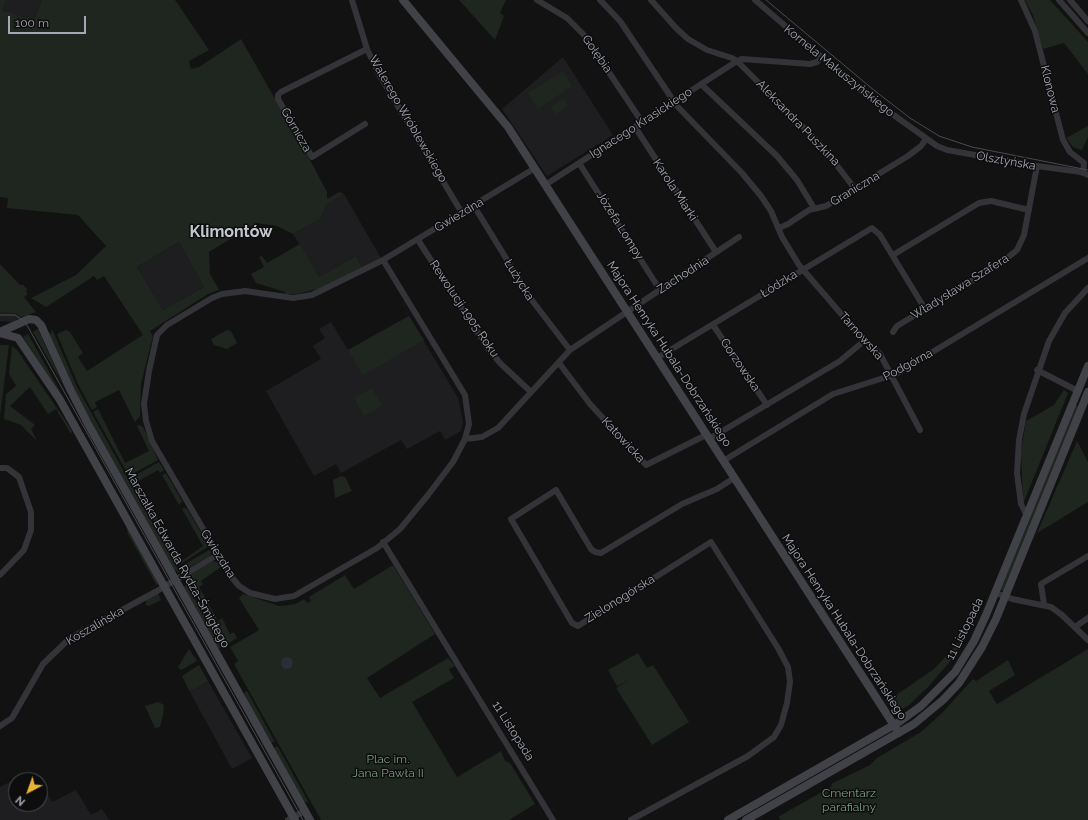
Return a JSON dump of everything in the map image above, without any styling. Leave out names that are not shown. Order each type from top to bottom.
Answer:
[{"type":"street","name":"Walerego Wróblewskiego","points":[[352,0],[367,49],[380,76],[462,213]]},
{"type":"street","name":"Majora Henryka Hubala-Dobrzańskiego","points":[[403,0],[496,111],[535,168],[899,733]]},
{"type":"street","name":"Gołębia","points":[[537,0],[567,18],[584,35],[642,122]]},
{"type":"street","name":"Tarnowska","points":[[600,0],[620,21],[673,102],[742,173],[766,203],[788,247],[803,269],[864,341],[876,350],[893,376],[920,430]]},
{"type":"street","points":[[651,0],[688,39],[707,50],[737,61],[742,59],[814,64],[821,58]]},
{"type":"street","name":"Kornela Makuszyńskiego","points":[[755,0],[867,96],[926,140]]},
{"type":"street","name":"Klonowa","points":[[1021,0],[1030,17],[1035,31],[1063,140],[1070,152],[1084,163],[1086,174]]},
{"type":"street","points":[[1059,0],[1088,33]]},
{"type":"street","points":[[1070,0],[1088,21]]},
{"type":"street","name":"Górnicza","points":[[365,124],[312,156],[278,99],[278,95],[281,92],[367,49]]},
{"type":"street","name":"Ignacego Krasickiego","points":[[545,185],[737,61]]},
{"type":"street","name":"Aleksandra Puszkina","points":[[737,61],[822,146],[855,189]]},
{"type":"street","points":[[701,84],[777,156],[797,180],[814,208]]},
{"type":"street","name":"Karola Miarki","points":[[635,127],[716,252]]},
{"type":"street","name":"Olsztyńska","points":[[926,140],[947,150],[1086,174]]},
{"type":"street","name":"Graniczna","points":[[779,228],[814,208],[822,208],[855,189],[921,146],[926,140]]},
{"type":"street","name":"Józefa Lompy","points":[[579,163],[660,290]]},
{"type":"street","name":"Władysława Szafera","points":[[893,332],[897,326],[1009,258],[1020,245],[1029,210],[1037,166]]},
{"type":"street","name":"Gwiezdna","points":[[384,260],[465,396],[469,424],[465,439],[453,462],[400,529],[356,561],[300,594],[275,599],[260,597],[239,586],[230,575],[152,441],[146,421],[144,404],[157,335],[167,325],[206,301],[222,294],[245,290],[293,298],[312,295],[384,260],[535,168]]},
{"type":"street","points":[[893,255],[979,203],[991,201],[1029,210]]},
{"type":"street","name":"Łużycka","points":[[474,206],[531,299],[570,350]]},
{"type":"street","name":"Łódzka","points":[[657,358],[872,228],[876,230],[893,255],[925,309]]},
{"type":"street","name":"Zachodnia","points":[[465,439],[482,437],[498,428],[570,350],[739,237]]},
{"type":"street","name":"Rewolucji 1905 Roku","points":[[418,240],[489,350],[501,364],[532,392]]},
{"type":"street","name":"Podgórna","points":[[723,461],[833,394],[893,376],[1088,258]]},
{"type":"street","points":[[1028,514],[1025,512],[1021,504],[1017,457],[1024,414],[1037,370],[1048,341],[1064,313],[1088,288]]},
{"type":"street","name":"Marszałka Edwarda Rydza-Śmigłego","points":[[0,332],[29,319],[36,320],[41,325],[74,397],[310,820]]},
{"type":"street","points":[[18,338],[21,323]]},
{"type":"street","name":"Gorzowska","points":[[713,325],[766,405]]},
{"type":"street","name":"Marszałka Edwarda Rydza-Śmigłego","points":[[0,332],[18,338],[60,400],[292,819]]},
{"type":"street","points":[[708,437],[766,405],[840,361],[864,341]]},
{"type":"street","name":"Katowicka","points":[[558,363],[590,404],[646,465],[708,437]]},
{"type":"street","name":"11 Listopada","points":[[728,820],[894,726],[921,706],[955,672],[974,641],[996,593],[1088,366]]},
{"type":"street","points":[[1037,370],[1078,391]]},
{"type":"street","name":"11 Listopada","points":[[746,820],[899,733],[924,717],[959,683],[982,647],[1005,596],[1088,392]]},
{"type":"street","points":[[0,468],[7,468],[19,477],[31,512],[31,530],[24,550],[0,576]]},
{"type":"street","name":"Zielonogórska","points":[[631,820],[770,742],[778,732],[787,703],[790,682],[788,667],[774,641],[711,542],[578,626],[572,624],[511,519],[556,490],[591,549],[600,553],[682,504],[717,489],[734,478]]},
{"type":"street","name":"11 Listopada","points":[[383,542],[553,820]]},
{"type":"street","name":"Koszalińska","points":[[0,726],[16,714],[43,664],[69,639],[176,580],[217,555]]},
{"type":"street","points":[[1044,604],[1041,584],[1088,556]]},
{"type":"street","points":[[996,593],[1018,601],[1044,604],[1058,612],[1088,640]]},
{"type":"street","points":[[1075,627],[1088,618]]},
{"type":"street","points":[[801,778],[805,787]]},
{"type":"street","points":[[760,802],[765,810]]},
{"type":"street","points":[[292,819],[305,810]]},
{"type":"shaded area","points":[[6,0],[42,0],[34,20],[2,10]]},
{"type":"shaded area","points":[[563,57],[613,135],[547,176],[502,109]]},
{"type":"shaded area","points":[[344,194],[381,258],[362,267],[356,256],[319,277],[293,234],[320,219],[326,205]]},
{"type":"shaded area","points":[[179,242],[204,287],[163,310],[137,267]]},
{"type":"shaded area","points":[[7,311],[16,313],[22,317],[12,322],[0,321],[0,312]]},
{"type":"shaded area","points":[[409,316],[458,398],[463,421],[461,431],[445,440],[440,431],[407,449],[401,440],[341,473],[336,464],[314,476],[266,391],[321,359],[313,346],[325,338],[319,329],[331,322],[348,350]]},
{"type":"shaded area","points":[[285,657],[289,657],[293,663],[289,669],[285,669],[281,665],[281,661]]},
{"type":"shaded area","points":[[208,681],[252,758],[232,769],[190,692]]},
{"type":"shaded area","points":[[8,783],[8,812],[48,812],[48,795],[52,802],[76,790],[91,815],[102,809],[109,820],[0,820],[0,787]]},
{"type":"green space","points":[[0,0],[6,0],[2,10],[34,20],[42,0],[175,0],[209,50],[189,61],[191,69],[199,67],[241,39],[311,162],[327,192],[327,199],[339,192],[344,194],[326,205],[320,219],[293,234],[277,226],[257,223],[209,252],[210,274],[219,290],[208,294],[150,331],[153,336],[141,384],[140,416],[135,422],[119,390],[95,402],[97,407],[92,410],[78,384],[57,334],[66,330],[70,332],[83,353],[78,357],[87,371],[143,335],[104,276],[97,280],[94,276],[46,307],[31,298],[76,275],[106,246],[78,215],[7,208],[8,198],[0,197]],"holes":[[[179,242],[204,287],[163,310],[137,267]]]},
{"type":"green space","points":[[459,0],[506,0],[500,13],[504,16],[495,40]]},
{"type":"green space","points":[[1025,0],[1050,0],[1088,42],[1088,74],[1064,43],[1043,49],[1033,15]]},
{"type":"green space","points":[[563,71],[572,86],[538,109],[528,93]]},
{"type":"green space","points":[[563,99],[568,106],[556,114],[551,107]]},
{"type":"green space","points":[[1088,126],[1088,137],[1082,150],[1073,147],[1066,138]]},
{"type":"green space","points":[[300,244],[319,277],[356,256],[362,267],[318,289],[296,294],[285,294],[285,292],[256,283],[251,274],[264,267],[259,257],[262,256],[267,263]]},
{"type":"green space","points":[[0,264],[20,285],[23,285],[27,289],[26,292],[28,294],[24,297],[36,312],[22,317],[16,313],[0,312]]},
{"type":"green space","points":[[409,316],[424,340],[363,375],[348,350]]},
{"type":"green space","points":[[38,329],[60,378],[94,439],[33,332]]},
{"type":"green space","points":[[52,329],[77,387],[180,573],[174,570],[80,401],[50,335]]},
{"type":"green space","points":[[227,330],[231,331],[237,343],[227,349],[214,345],[211,339]]},
{"type":"green space","points":[[28,334],[167,582],[61,396],[23,337]]},
{"type":"green space","points":[[0,345],[9,345],[0,416]]},
{"type":"green space","points":[[12,346],[17,350],[65,420],[72,431],[71,434],[56,409],[48,414],[30,387],[10,406],[35,425],[31,429],[37,441],[21,425],[4,419],[6,394],[16,386],[9,374]]},
{"type":"green space","points":[[372,388],[382,406],[364,416],[354,398]]},
{"type":"green space","points":[[1064,390],[1068,393],[1023,504],[1021,451],[1026,421],[1054,405]]},
{"type":"green space","points":[[1075,405],[1079,407],[1004,591],[1000,590]]},
{"type":"green space","points":[[98,409],[125,463],[149,451],[137,426],[139,425],[143,427],[158,460],[129,476],[93,412]]},
{"type":"green space","points":[[1077,441],[1088,462],[1088,502],[1037,533]]},
{"type":"green space","points":[[159,462],[164,470],[160,473],[158,470],[137,482],[154,512],[150,514],[130,478]]},
{"type":"green space","points":[[166,473],[182,501],[179,505],[162,475]]},
{"type":"green space","points":[[341,476],[345,477],[352,491],[335,498],[333,480]]},
{"type":"green space","points":[[182,509],[187,509],[209,546],[179,565],[151,516],[155,514],[183,560],[203,546]]},
{"type":"green space","points":[[125,522],[158,582],[157,586],[128,534]]},
{"type":"green space","points":[[211,549],[209,556],[182,572],[180,567]]},
{"type":"green space","points":[[213,561],[217,562],[221,567],[201,581],[203,584],[199,587],[217,619],[211,623],[185,577]]},
{"type":"green space","name":"Plac im. Jana Pawła II","points":[[393,565],[435,634],[367,678],[380,698],[448,658],[455,666],[449,669],[454,678],[412,702],[457,777],[501,751],[505,761],[510,763],[535,804],[509,820],[321,820],[234,664],[238,661],[230,647],[259,630],[239,598],[243,594],[279,606],[296,604],[304,599],[307,603],[311,601],[309,597],[345,575],[354,589]]},
{"type":"green space","points":[[187,585],[222,647],[218,649],[183,587]]},
{"type":"green space","points":[[158,593],[161,600],[149,606],[146,605],[146,600]]},
{"type":"green space","points":[[222,618],[230,634],[234,632],[237,638],[224,646],[212,625]]},
{"type":"green space","points":[[966,635],[967,637],[953,658],[928,687],[909,705],[899,711],[893,709],[886,702],[934,669]]},
{"type":"green space","points":[[189,649],[197,661],[181,670],[178,667]]},
{"type":"green space","name":"Cmentarz parafialny","points":[[1088,649],[1088,820],[781,820],[778,817],[832,786],[831,784],[870,765],[877,758],[921,732],[942,713],[973,679],[976,681],[1008,660],[1015,675],[989,691],[997,704]]},
{"type":"green space","points":[[638,653],[647,668],[653,665],[689,722],[652,745],[616,688],[628,680],[617,686],[608,670]]},
{"type":"green space","points":[[199,665],[208,681],[190,692],[182,676]]},
{"type":"green space","points":[[247,691],[275,742],[271,742],[248,703],[244,693]]},
{"type":"green space","points":[[158,702],[164,705],[163,715],[160,727],[155,728],[145,706]]},
{"type":"green space","points":[[277,746],[309,803],[303,801],[274,748]]},
{"type":"tram line","points":[[766,0],[875,91],[910,118],[939,136],[972,147],[1088,170]]},
{"type":"tram line","points":[[0,315],[15,315],[24,321],[28,327],[303,820]]},
{"type":"district","name":"Klimontów","points":[[231,232]]}]
